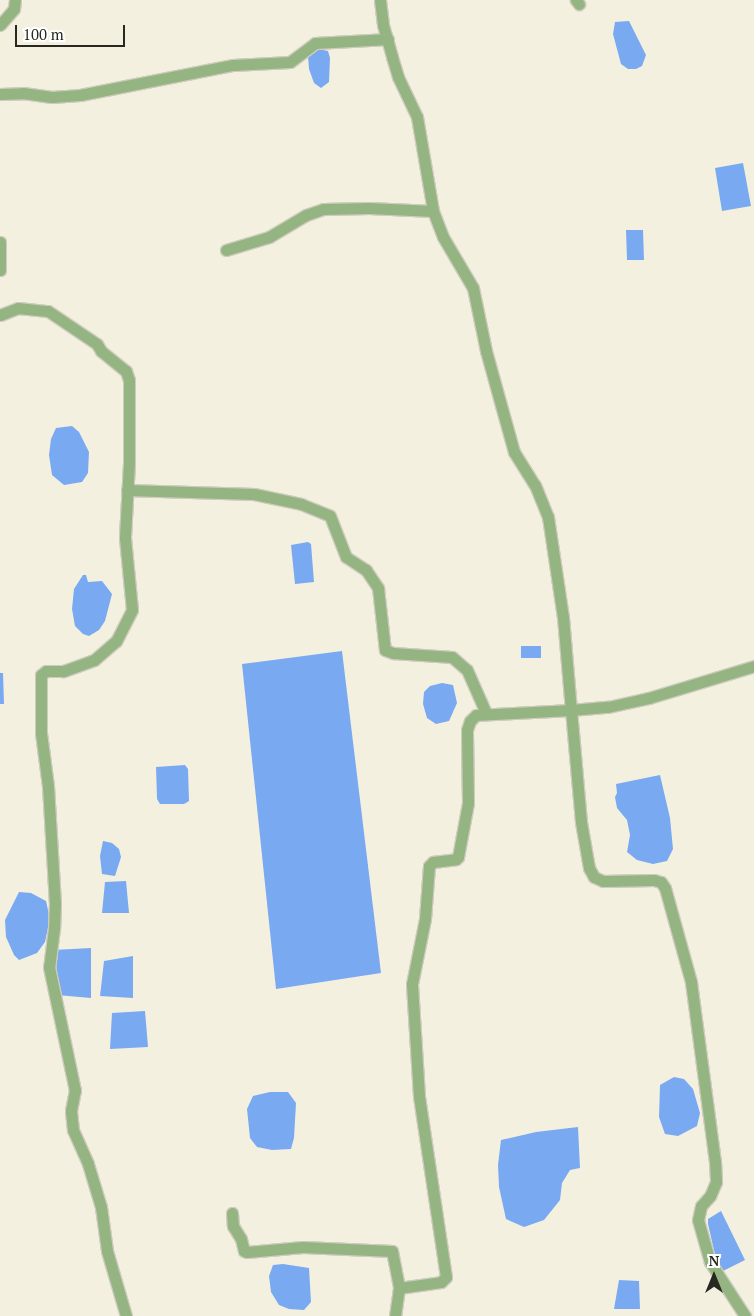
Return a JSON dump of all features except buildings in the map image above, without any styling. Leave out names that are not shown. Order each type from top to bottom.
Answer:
[{"type":"street","points":[[0,25],[14,9],[15,0]]},
{"type":"street","points":[[380,0],[383,24],[398,77],[417,117],[433,211],[443,237],[473,288],[486,351],[514,452],[535,485],[548,517],[564,617],[570,710],[581,822],[589,868],[594,877],[603,881],[654,880],[661,882],[665,888],[691,982],[715,1161],[716,1182],[710,1196],[701,1206],[698,1220],[710,1262],[745,1316]]},
{"type":"street","points":[[0,94],[80,95],[233,65],[290,62],[315,43],[388,39]]},
{"type":"street","points":[[226,250],[269,237],[306,215],[323,209],[369,208],[433,211]]},
{"type":"street","points":[[0,242],[0,270]]},
{"type":"street","points":[[0,315],[18,308],[48,311],[92,340],[101,351],[126,371],[129,380],[128,490],[125,538],[132,610],[116,641],[94,660],[63,671],[46,670],[41,675],[41,732],[48,786],[54,894],[54,928],[50,967],[75,1090],[71,1111],[73,1130],[88,1164],[101,1207],[107,1251],[126,1316]]},
{"type":"street","points":[[128,490],[254,494],[301,504],[330,516],[346,557],[366,570],[378,588],[385,650],[393,653],[452,657],[467,670],[486,714]]},
{"type":"street","points":[[399,1288],[441,1282],[446,1277],[419,1096],[412,984],[425,919],[429,866],[433,862],[456,860],[458,857],[468,803],[467,730],[470,721],[476,715],[608,707],[649,698],[754,666]]},
{"type":"street","points":[[232,1213],[233,1226],[241,1238],[244,1251],[247,1252],[303,1247],[392,1252],[399,1288],[395,1316]]},
{"type":"water","points":[[629,21],[646,55],[642,66],[636,69],[628,69],[621,64],[613,34],[615,22]]},
{"type":"water","points":[[314,48],[328,51],[330,58],[329,82],[321,88],[314,83],[309,69],[308,56]]},
{"type":"water","points":[[743,163],[751,206],[722,211],[715,168]]},
{"type":"water","points":[[626,230],[643,230],[644,260],[627,260]]},
{"type":"water","points":[[72,426],[79,432],[89,452],[88,473],[82,482],[64,485],[52,475],[49,455],[51,439],[56,428]]},
{"type":"water","points":[[308,542],[311,544],[314,582],[295,584],[291,545]]},
{"type":"water","points":[[83,575],[86,575],[88,582],[102,581],[112,594],[105,621],[99,630],[89,636],[83,634],[75,626],[72,609],[74,589]]},
{"type":"water","points":[[521,646],[541,646],[541,658],[521,658]]},
{"type":"water","points":[[342,651],[381,973],[276,989],[242,664]]},
{"type":"water","points":[[0,673],[3,673],[4,704],[0,704]]},
{"type":"water","points":[[442,683],[453,685],[457,703],[449,721],[436,724],[427,718],[423,704],[424,692],[430,686]]},
{"type":"water","points":[[185,765],[188,769],[189,801],[184,804],[160,804],[157,799],[156,767]]},
{"type":"water","points":[[660,775],[670,818],[673,849],[667,861],[653,864],[637,860],[627,852],[630,835],[627,820],[617,808],[615,797],[617,793],[616,784]]},
{"type":"water","points":[[103,841],[112,843],[119,849],[121,857],[115,876],[102,874],[100,856]]},
{"type":"water","points":[[126,881],[129,913],[102,913],[105,882]]},
{"type":"water","points":[[19,892],[31,893],[46,901],[50,919],[45,942],[37,953],[19,960],[14,955],[6,937],[5,920]]},
{"type":"water","points":[[91,948],[91,998],[57,995],[53,950]]},
{"type":"water","points":[[133,956],[133,998],[100,996],[104,961]]},
{"type":"water","points":[[145,1011],[148,1047],[110,1049],[112,1013]]},
{"type":"water","points":[[674,1077],[684,1079],[693,1089],[700,1113],[697,1126],[678,1136],[665,1134],[659,1117],[660,1085]]},
{"type":"water","points":[[270,1092],[288,1092],[296,1103],[294,1138],[291,1149],[272,1150],[257,1147],[250,1138],[247,1109],[253,1096]]},
{"type":"water","points":[[578,1127],[580,1168],[570,1170],[562,1183],[560,1200],[544,1220],[524,1227],[506,1219],[499,1187],[498,1165],[501,1140],[536,1132]]},
{"type":"water","points":[[721,1211],[745,1260],[723,1271],[716,1259],[708,1224],[708,1219]]},
{"type":"water","points":[[283,1264],[309,1268],[311,1302],[304,1310],[289,1309],[279,1305],[271,1292],[269,1276],[273,1265]]},
{"type":"water","points":[[619,1280],[639,1281],[640,1309],[614,1309]]}]
